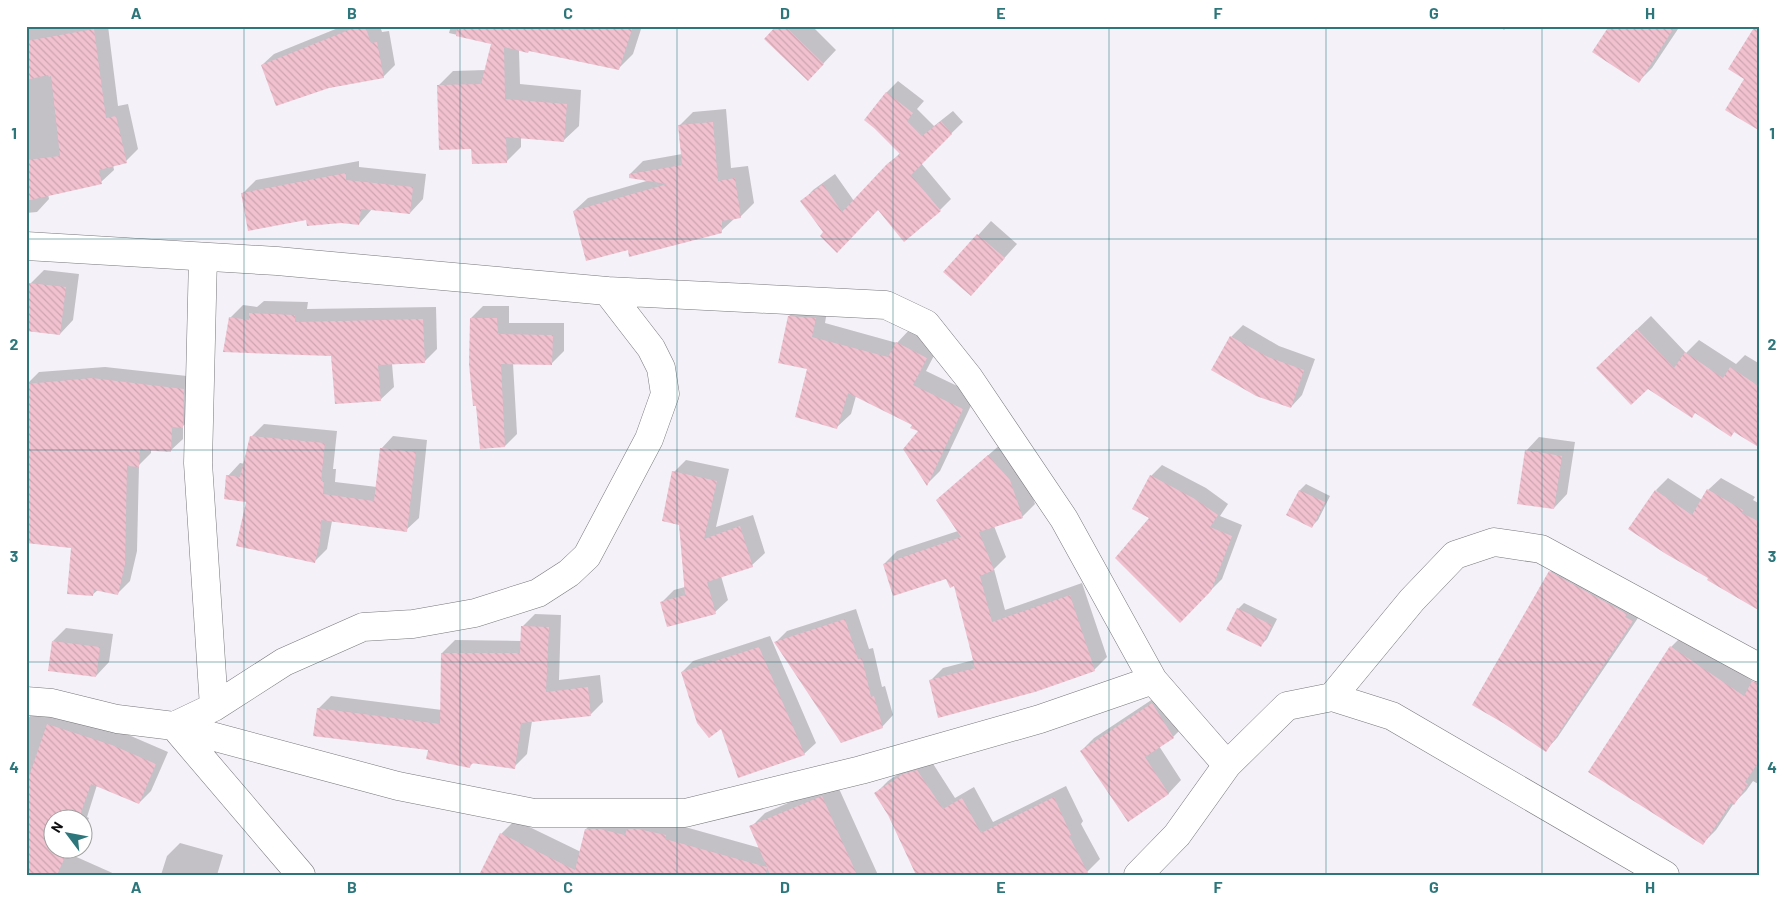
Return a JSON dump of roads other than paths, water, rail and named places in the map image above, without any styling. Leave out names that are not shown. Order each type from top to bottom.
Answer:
[{"type":"street","points":[[26,246],[277,261],[607,291],[886,304],[926,324],[969,378],[1064,519],[1152,680],[1227,765]]},
{"type":"street","points":[[203,257],[198,463],[214,707]]},
{"type":"street","points":[[174,726],[214,707],[284,662],[363,627],[413,624],[475,613],[538,594],[569,573],[587,556],[648,439],[666,394],[661,368],[651,348],[607,291]]},
{"type":"street","points":[[1332,697],[1412,600],[1455,555],[1494,542],[1541,549],[1760,668]]},
{"type":"street","points":[[26,701],[52,703],[117,719],[174,726],[398,786],[534,813],[684,813],[861,770],[1040,719],[1152,680]]},
{"type":"street","points":[[1138,875],[1177,835],[1227,765],[1288,706],[1332,697],[1392,716],[1665,875]]},
{"type":"street","points":[[174,726],[302,875]]}]
